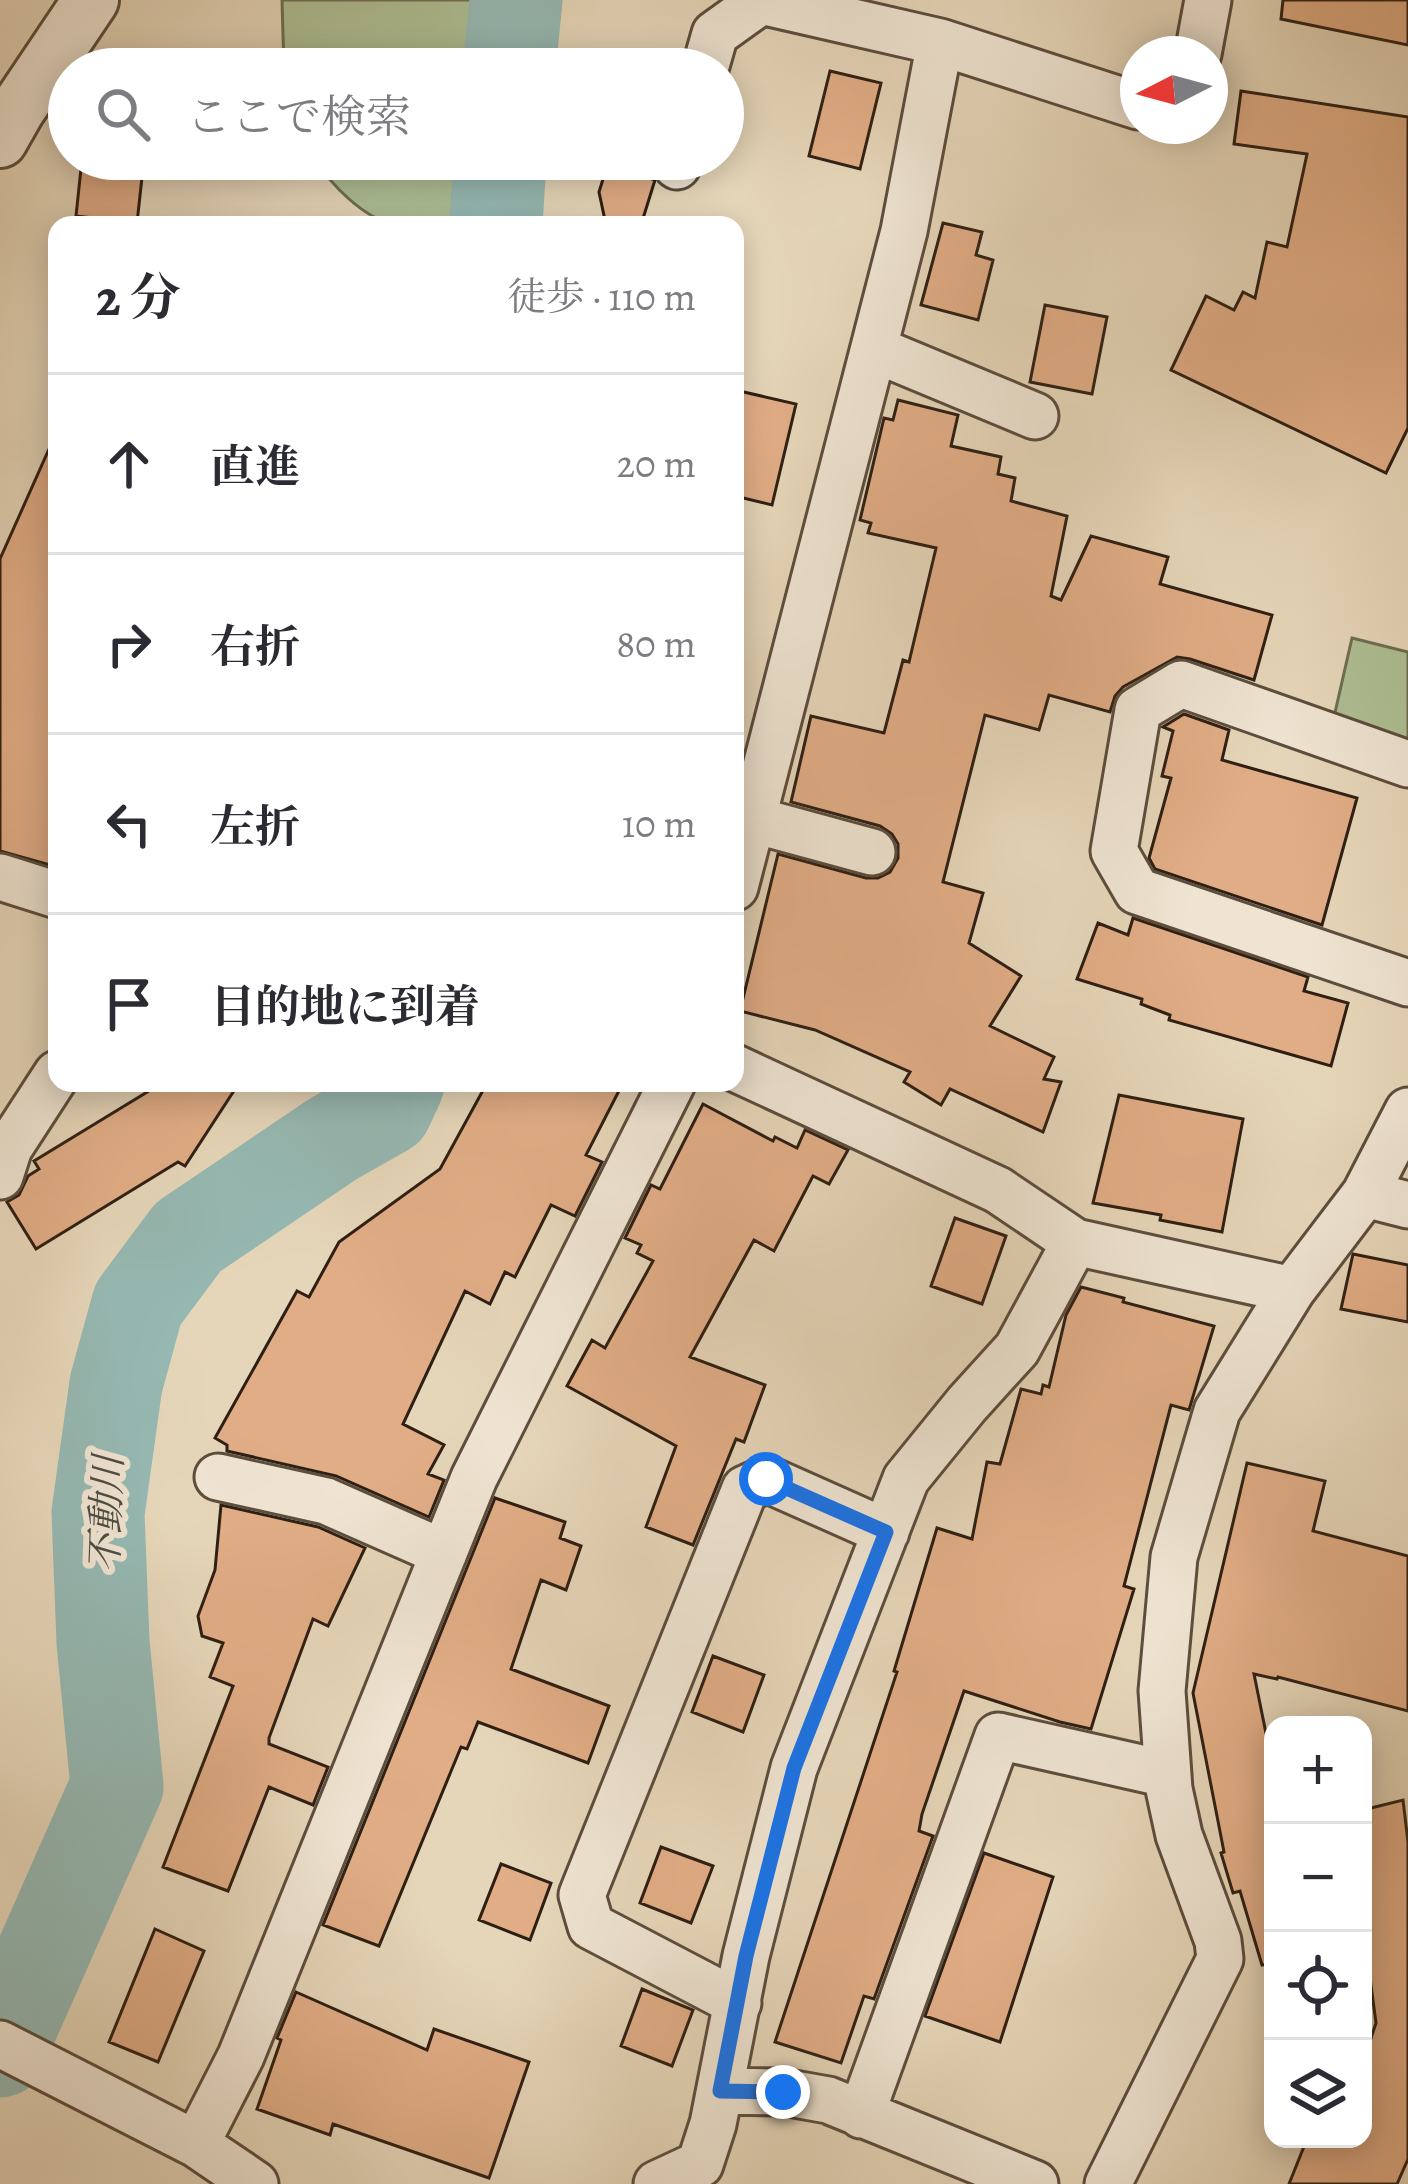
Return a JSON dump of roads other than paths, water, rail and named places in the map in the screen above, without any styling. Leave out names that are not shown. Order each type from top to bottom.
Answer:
[{"type":"street","points":[[59,48],[91,0]]},
{"type":"street","points":[[1201,36],[1208,0]]},
{"type":"street","points":[[712,48],[716,34],[761,1],[842,10],[1120,100]]},
{"type":"street","points":[[744,855],[904,231],[940,42]]},
{"type":"street","points":[[0,140],[48,64]]},
{"type":"street","points":[[874,349],[1035,416]]},
{"type":"street","points":[[1408,764],[1181,684],[1138,710],[1114,851],[1137,892],[1408,983]]},
{"type":"street","points":[[754,820],[872,852]]},
{"type":"street","points":[[0,877],[48,892]]},
{"type":"street","points":[[744,1072],[998,1190],[1075,1242],[1292,1290]]},
{"type":"street","points":[[0,1176],[9,1148],[48,1089]]},
{"type":"street","points":[[196,2144],[241,2056],[474,1478],[667,1092]]},
{"type":"street","points":[[1108,2184],[1220,1959],[1218,1941],[1179,1835],[1167,1774],[1162,1691],[1174,1557],[1217,1411],[1292,1290],[1386,1199],[1408,1112]]},
{"type":"street","points":[[657,2184],[700,2164],[794,1768],[906,1479],[1017,1348],[1075,1242]]},
{"type":"street","points":[[218,1478],[326,1501],[444,1552]]},
{"type":"street","points":[[737,2003],[591,1926],[582,1895],[745,1489],[766,1479],[886,1532]]},
{"type":"street","points":[[861,2115],[998,1736],[1167,1774]]},
{"type":"street","points":[[0,2044],[196,2144],[247,2182]]},
{"type":"street","points":[[720,2091],[783,2092],[829,2100],[1035,2184]]},
{"type":"waterway","name":"不動川","points":[[511,48],[516,0]]},
{"type":"waterway","name":"不動川","points":[[497,216],[499,180]]},
{"type":"waterway","name":"不動川","points":[[0,2051],[117,1786],[103,1642],[98,1513],[116,1384],[138,1304],[188,1237],[386,1109],[394,1092]]}]
